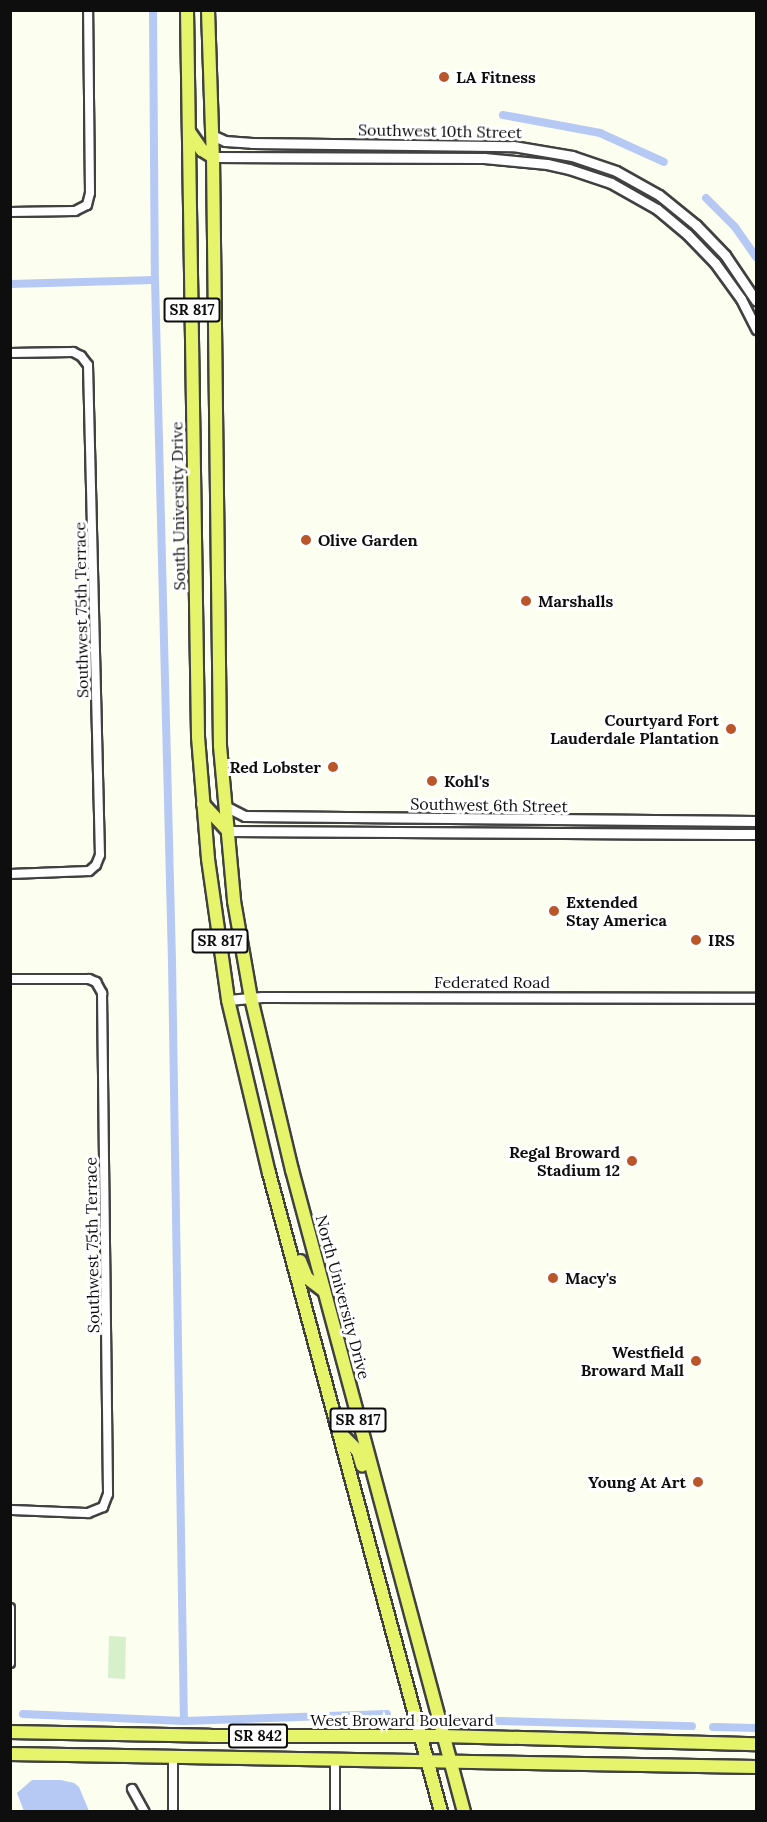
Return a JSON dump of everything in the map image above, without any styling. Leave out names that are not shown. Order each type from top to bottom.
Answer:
[{"type":"main road","name":"South University Drive","points":[[187,10],[198,716],[203,804],[228,1000]]},
{"type":"main road","name":"SR 817","points":[[208,10],[213,158],[220,746],[234,901],[251,998]]},
{"type":"main road","points":[[189,132],[202,150],[213,158]]},
{"type":"main road","points":[[203,804],[228,831]]},
{"type":"main road","name":"North University Drive","points":[[251,998],[324,1291],[464,1812]]},
{"type":"main road","name":"SR 817","points":[[228,1000],[256,1120],[441,1812]]},
{"type":"main road","points":[[256,1120],[266,1132],[303,1273],[324,1291]]},
{"type":"main road","points":[[339,1433],[358,1451],[380,1530],[391,1539]]},
{"type":"main road","name":"West Broward Boulevard","points":[[10,1732],[442,1736],[756,1744]]},
{"type":"main road","name":"SR 842","points":[[10,1754],[449,1761]]},
{"type":"main road","points":[[449,1761],[756,1767]]},
{"type":"street","points":[[10,212],[75,211],[87,205],[90,193],[88,10]]},
{"type":"street","name":"Southwest 10th Street","points":[[212,135],[228,142],[513,146],[550,150],[616,171],[659,195],[696,225],[725,255],[756,301]]},
{"type":"street","name":"Southwest 10th Street","points":[[213,158],[511,159],[547,164],[611,183],[657,209],[687,234],[715,264],[741,299],[756,329]]},
{"type":"street","name":"Southwest 75th Terrace","points":[[10,353],[73,352],[81,356],[88,365],[100,855],[96,865],[89,871],[10,874]]},
{"type":"street","name":"Southwest 6th Street","points":[[225,806],[245,816],[756,821]]},
{"type":"street","name":"Southwest 6th Street","points":[[228,831],[756,834]]},
{"type":"street","name":"Southwest 75th Terrace","points":[[10,979],[80,978],[96,982],[102,993],[108,1494],[103,1507],[88,1513],[10,1510]]},
{"type":"street","name":"Federated Road","points":[[228,1000],[251,998],[756,998]]},
{"type":"street","points":[[10,1608],[10,1663]]},
{"type":"street","points":[[172,1757],[173,1812]]},
{"type":"street","points":[[335,1760],[335,1812]]},
{"type":"street","points":[[132,1789],[145,1812]]},
{"type":"green space","points":[[109,1636],[126,1637],[125,1679],[108,1678]]},
{"type":"water","points":[[32,1780],[61,1780],[74,1783],[79,1787],[89,1811],[24,1811],[17,1793]]},
{"type":"waterway","points":[[153,10],[155,280],[172,961],[184,1721]]},
{"type":"waterway","points":[[503,115],[600,133],[664,162]]},
{"type":"waterway","points":[[706,198],[735,227],[756,257]]},
{"type":"waterway","points":[[10,284],[155,280]]},
{"type":"waterway","points":[[23,1714],[184,1721],[387,1714]]},
{"type":"waterway","points":[[458,1720],[692,1726]]},
{"type":"waterway","points":[[713,1727],[756,1728]]},
{"type":"place","name":"LA Fitness","points":[[444,77]]},
{"type":"place","name":"Olive Garden","points":[[306,540]]},
{"type":"place","name":"Marshalls","points":[[526,601]]},
{"type":"place","name":"Courtyard Fort Lauderdale Plantation","points":[[731,729]]},
{"type":"place","name":"Red Lobster","points":[[333,767]]},
{"type":"place","name":"Kohl's","points":[[432,781]]},
{"type":"place","name":"Extended Stay America","points":[[554,911]]},
{"type":"place","name":"IRS","points":[[696,940]]},
{"type":"place","name":"Regal Broward Stadium 12","points":[[632,1161]]},
{"type":"place","name":"Macy's","points":[[553,1278]]},
{"type":"place","name":"Westfield Broward Mall","points":[[696,1361]]},
{"type":"place","name":"Young At Art","points":[[698,1482]]}]
